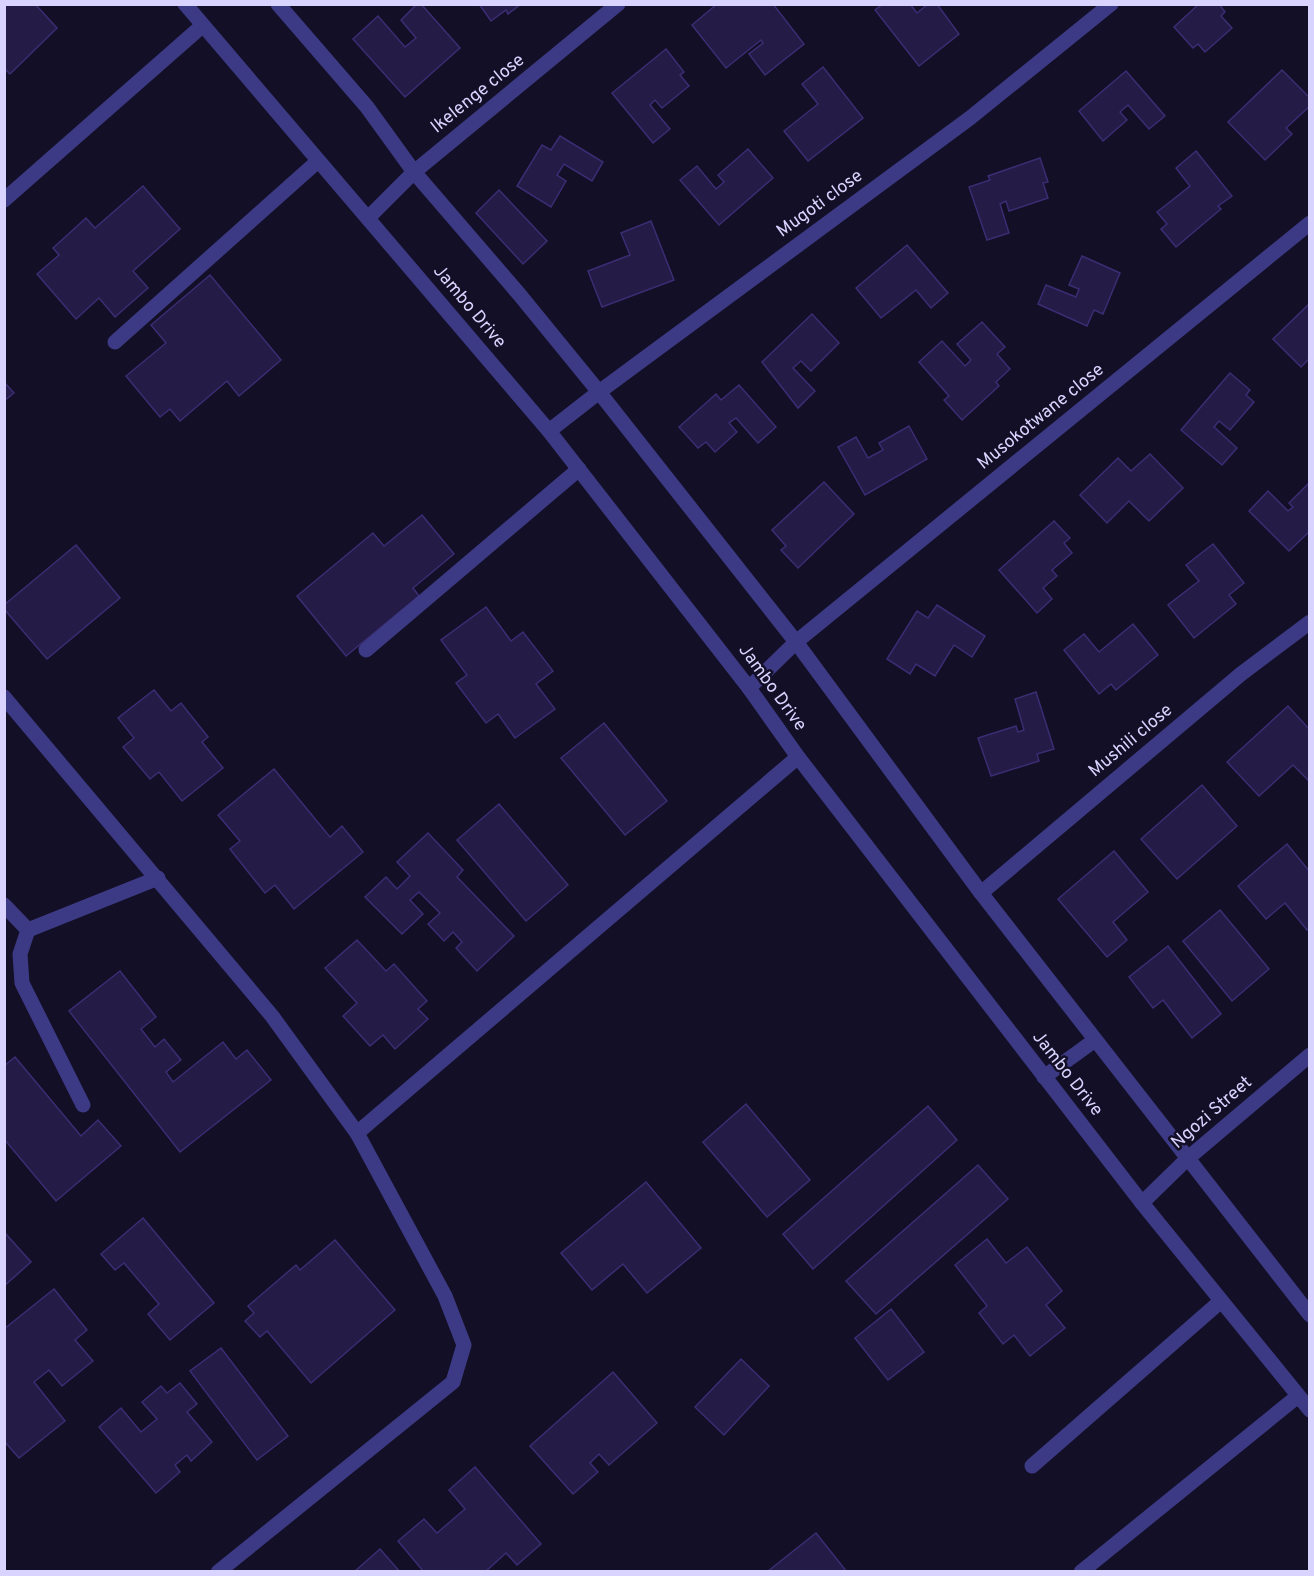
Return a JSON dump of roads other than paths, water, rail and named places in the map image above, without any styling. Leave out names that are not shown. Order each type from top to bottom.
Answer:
[{"type":"street","name":"Jambo Drive","points":[[185,4],[549,431],[750,688],[798,757],[1044,1077],[1142,1203],[1310,1410]]},
{"type":"street","points":[[278,4],[367,107],[414,172],[519,294],[599,392],[796,642],[981,893],[1310,1315]]},
{"type":"street","name":"Ikelenge close","points":[[368,218],[414,172],[618,4]]},
{"type":"street","name":"Mugoti close","points":[[549,431],[970,118],[1111,4]]},
{"type":"street","points":[[4,200],[202,26]]},
{"type":"street","points":[[116,342],[318,161]]},
{"type":"street","name":"Musokotwane close","points":[[750,688],[796,642],[1310,223]]},
{"type":"street","points":[[366,650],[579,469]]},
{"type":"street","name":"Mushili close","points":[[981,893],[1241,674],[1310,622]]},
{"type":"street","points":[[4,697],[272,1016],[357,1132],[445,1296],[464,1345],[453,1382],[218,1572]]},
{"type":"street","points":[[357,1132],[798,757]]},
{"type":"street","points":[[83,1105],[22,983],[20,954],[28,930],[158,878]]},
{"type":"street","points":[[4,905],[28,930]]},
{"type":"street","points":[[1044,1077],[1095,1040]]},
{"type":"street","name":"Ngozi Street","points":[[1142,1203],[1187,1159],[1310,1055]]},
{"type":"street","points":[[1032,1466],[1221,1301]]},
{"type":"street","points":[[1082,1572],[1298,1396]]}]
